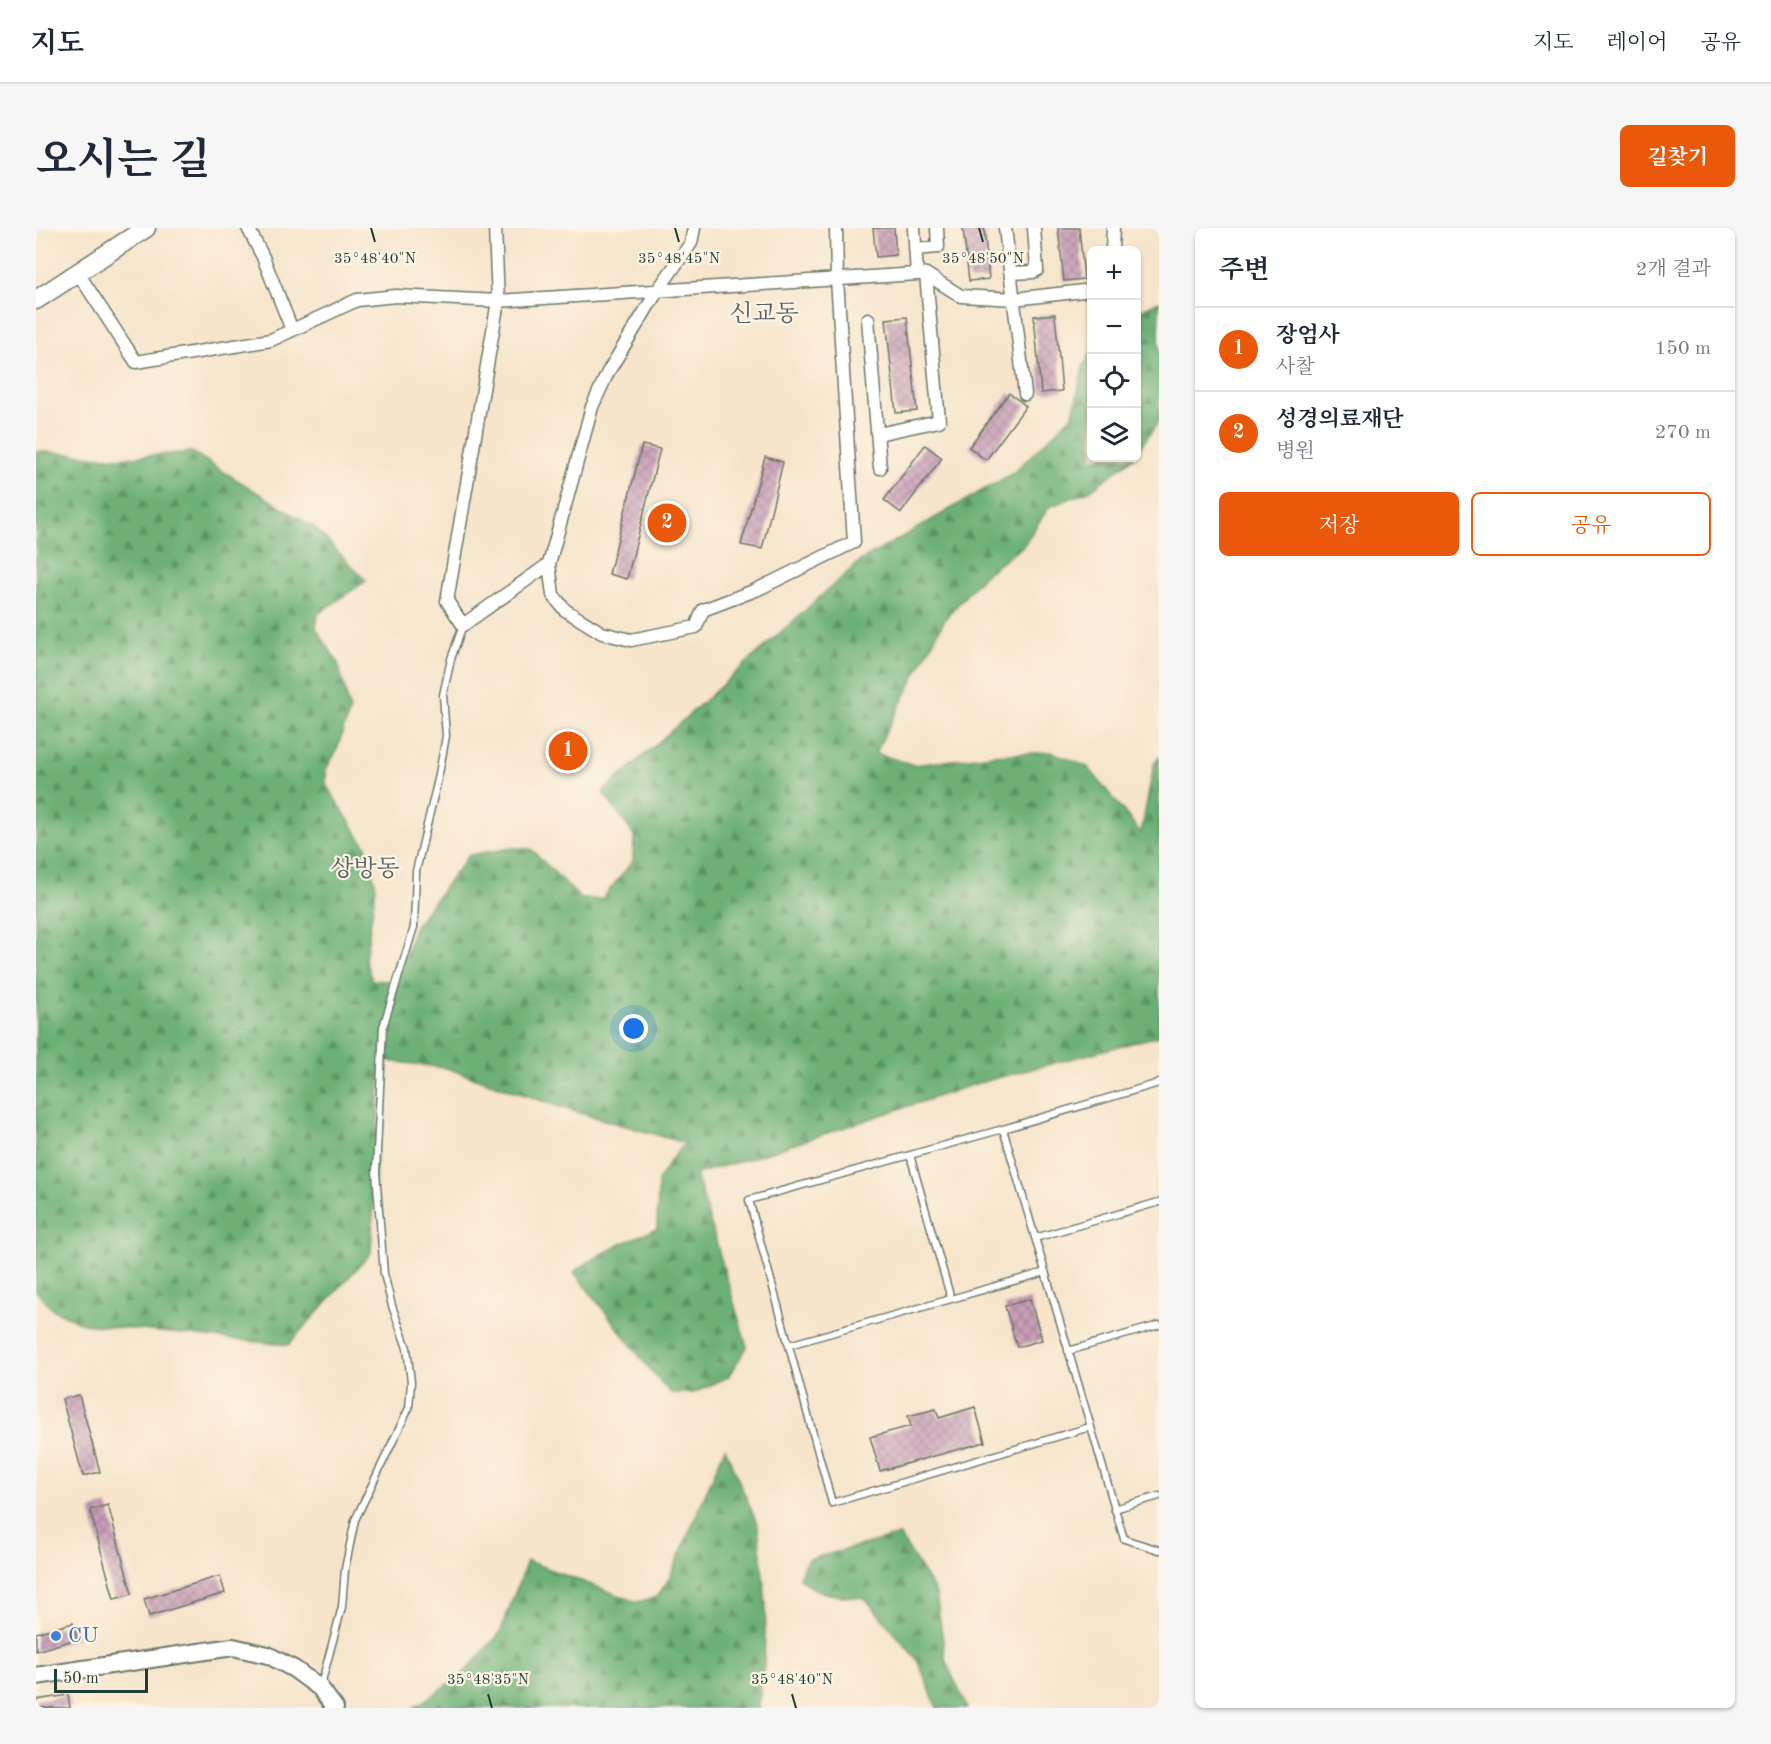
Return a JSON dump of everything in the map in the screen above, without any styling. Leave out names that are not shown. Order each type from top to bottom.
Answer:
[{"type":"main road","points":[[36,300],[146,228]]},
{"type":"street","points":[[248,228],[263,256],[292,330]]},
{"type":"street","points":[[495,228],[498,301],[447,602],[463,625],[549,564]]},
{"type":"street","points":[[694,228],[691,243],[658,290],[608,372],[592,407],[549,564],[553,595],[565,610],[602,633],[631,640],[696,627],[703,610],[756,590],[854,542],[837,279],[836,228]]},
{"type":"street","points":[[878,434],[939,421],[922,274],[915,249],[914,228]]},
{"type":"street","points":[[915,249],[938,248],[937,228]]},
{"type":"street","points":[[1005,228],[1025,394]]},
{"type":"street","points":[[1011,273],[1037,270],[1034,228]]},
{"type":"street","points":[[1112,246],[1113,228]]},
{"type":"street","points":[[78,273],[136,362],[271,340],[357,300],[396,296],[498,301],[922,274],[961,296],[1014,298],[1087,291]]},
{"type":"street","points":[[868,319],[880,468]]},
{"type":"street","points":[[36,1676],[233,1647],[268,1655],[294,1669],[320,1688],[335,1708]]},
{"type":"lane","points":[[320,1688],[342,1607],[345,1569],[356,1520],[409,1408],[411,1382],[407,1348],[392,1306],[384,1274],[376,1172],[383,1027],[414,927],[416,871],[446,736],[443,695],[451,659],[463,625]]},
{"type":"lane","points":[[1090,1427],[832,1503],[749,1200],[1003,1130],[1159,1083]]},
{"type":"lane","points":[[1003,1130],[1124,1539],[1159,1550]]},
{"type":"lane","points":[[910,1155],[951,1299]]},
{"type":"lane","points":[[1035,1238],[1159,1202]]},
{"type":"lane","points":[[789,1344],[1045,1272]]},
{"type":"lane","points":[[1068,1351],[1159,1325]]},
{"type":"lane","points":[[1114,1509],[1159,1496]]},
{"type":"green space","points":[[1159,301],[1159,421],[1141,446],[1141,354],[1141,310]]},
{"type":"green space","points":[[1087,360],[1087,462],[1128,462],[1091,490],[1049,507],[1023,546],[983,576],[945,619],[875,753],[914,765],[992,755],[1052,752],[1088,767],[1141,833],[1154,764],[1159,757],[1159,1036],[978,1083],[755,1157],[696,1174],[747,1347],[728,1377],[694,1393],[671,1393],[655,1376],[574,1272],[614,1248],[657,1229],[658,1181],[670,1161],[685,1143],[566,1109],[446,1068],[381,1060],[371,1253],[288,1345],[83,1324],[52,1309],[36,1291],[36,451],[119,458],[192,452],[315,528],[366,581],[318,614],[316,628],[338,663],[350,710],[336,752],[326,769],[326,785],[366,847],[376,887],[365,960],[372,980],[397,982],[414,927],[469,855],[512,848],[531,849],[581,899],[602,899],[633,861],[634,835],[603,792],[860,561],[1013,473],[1073,415],[1083,367]]},
{"type":"green space","points":[[725,1448],[758,1526],[766,1606],[764,1665],[758,1708],[414,1708],[462,1675],[500,1633],[527,1561],[637,1602],[657,1597],[670,1577]]},
{"type":"green space","points":[[899,1535],[936,1593],[946,1662],[967,1708],[937,1708],[918,1661],[865,1598],[821,1591],[805,1583],[799,1577],[807,1560]]},
{"type":"building","points":[[873,228],[894,228],[896,255],[876,257]]},
{"type":"building","points":[[963,228],[984,228],[989,279],[969,281]]},
{"type":"building","points":[[1058,228],[1079,228],[1084,279],[1064,281]]},
{"type":"building","points":[[1055,314],[1062,391],[1041,393],[1034,316]]},
{"type":"building","points":[[907,317],[917,411],[896,413],[886,319]]},
{"type":"building","points":[[1009,393],[1026,406],[986,460],[969,447]]},
{"type":"building","points":[[642,445],[660,449],[627,579],[609,574]]},
{"type":"building","points":[[925,445],[942,458],[901,513],[884,500]]},
{"type":"building","points":[[765,457],[783,462],[762,549],[741,545]]},
{"type":"building","points":[[1030,1299],[1042,1340],[1017,1347],[1005,1306]]},
{"type":"building","points":[[79,1395],[100,1472],[83,1476],[62,1399]]},
{"type":"building","points":[[975,1407],[985,1442],[880,1471],[870,1437],[911,1426],[908,1416],[936,1409],[939,1418]]},
{"type":"building","points":[[108,1505],[132,1594],[114,1599],[90,1510]]},
{"type":"building","points":[[220,1576],[225,1593],[149,1616],[144,1599]]},
{"type":"building","name":"CU","points":[[73,1623],[77,1639],[36,1651],[36,1633]]},
{"type":"building","points":[[68,1695],[70,1708],[36,1708],[36,1700]]},
{"type":"place","name":"성경의료재단","points":[[667,523]]},
{"type":"place","name":"장엄사","points":[[568,751]]},
{"type":"place","name":"CU","points":[[56,1636]]},
{"type":"district","name":"신교동","points":[[764,315]]},
{"type":"district","name":"상방동","points":[[365,870]]}]
